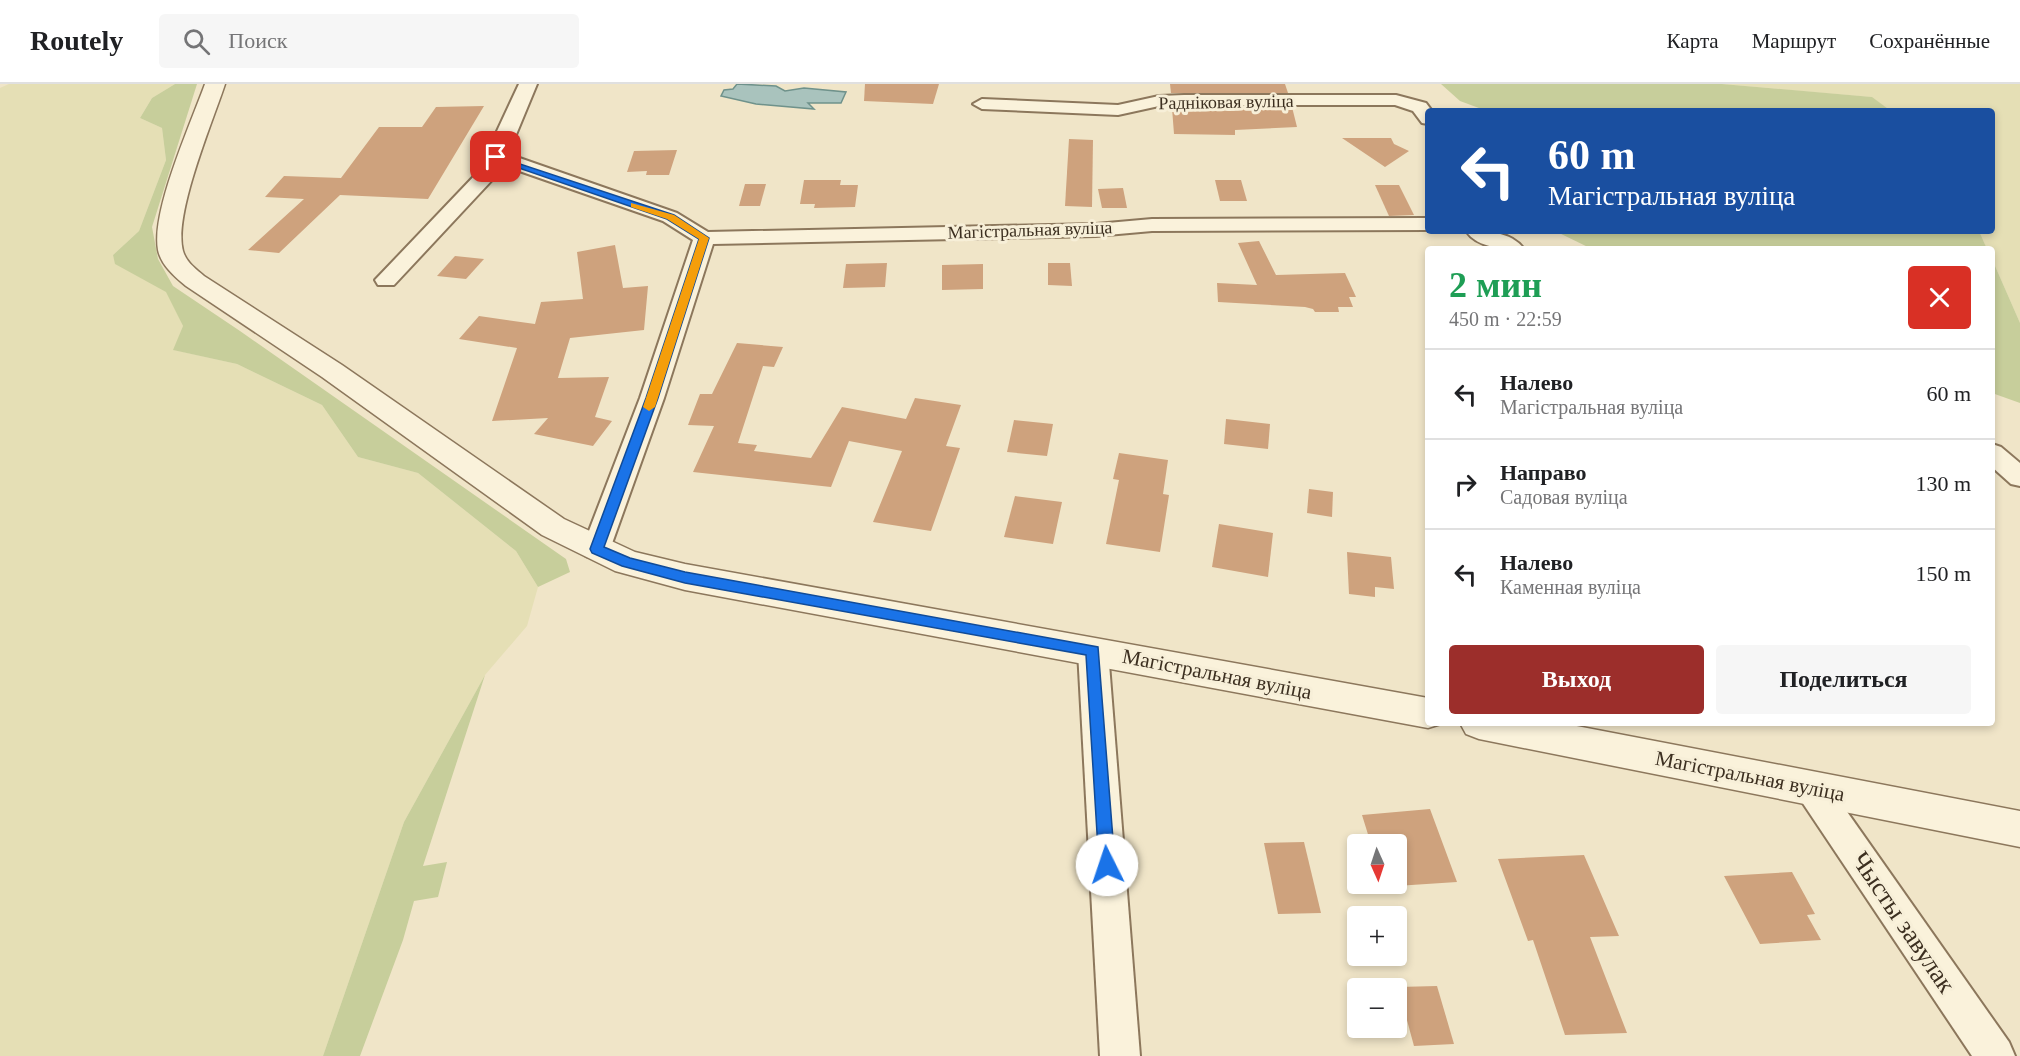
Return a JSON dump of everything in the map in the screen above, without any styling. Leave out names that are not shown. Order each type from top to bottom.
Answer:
[{"type":"street","name":"Магістральная вуліца","points":[[215,84],[170,225],[170,251],[176,262],[195,281],[332,371],[553,527],[627,562],[685,577],[1425,712]]},
{"type":"street","points":[[386,280],[486,175],[528,84]]},
{"type":"street","name":"Радніковая вуліца","points":[[982,104],[1118,110],[1159,101],[1184,100],[1396,100],[1420,107],[1425,114]]},
{"type":"street","points":[[496,157],[670,217],[704,238],[652,398],[596,549]]},
{"type":"street","name":"Магістральная вуліца","points":[[704,238],[1096,230],[1152,225],[1425,225]]},
{"type":"street","points":[[1482,234],[1507,246]]},
{"type":"street","points":[[1995,456],[2020,477]]},
{"type":"street","points":[[1093,651],[1120,1056]]},
{"type":"street","name":"Магістральная вуліца","points":[[1494,726],[2020,829]]},
{"type":"street","name":"Чысты завулак","points":[[1812,789],[1995,1056]]},
{"type":"shaded area","points":[[9,84],[175,84],[152,98],[140,118],[162,128],[166,160],[139,231],[113,255],[116,264],[167,292],[183,326],[174,350],[237,364],[322,405],[358,457],[418,473],[516,551],[538,587],[527,626],[485,675],[404,822],[323,1056],[0,1056],[0,88]]},
{"type":"shaded area","points":[[1722,84],[2020,84],[2020,323],[1995,266],[1995,246],[1986,246],[1980,234],[1995,234],[1995,108],[1887,108],[1871,97]]},
{"type":"green space","points":[[175,84],[197,84],[152,227],[158,259],[173,286],[566,559],[570,572],[538,587],[516,551],[418,473],[358,457],[322,405],[237,364],[173,350],[183,326],[166,292],[115,264],[113,255],[139,231],[166,160],[162,128],[140,118],[152,98]]},
{"type":"green space","points":[[1441,84],[1722,84],[1872,97],[1887,108],[1479,108],[1460,101]]},
{"type":"green space","points":[[1561,234],[1980,234],[1986,246],[1586,246]]},
{"type":"green space","points":[[1995,266],[2020,323],[2020,403],[1995,394]]},
{"type":"green space","points":[[485,675],[423,866],[447,862],[438,897],[414,901],[403,940],[360,1056],[323,1056],[404,822]]},
{"type":"water","points":[[737,84],[776,86],[785,91],[804,88],[846,92],[841,103],[808,103],[814,109],[756,104],[721,96],[724,90],[733,89]]},
{"type":"building","points":[[865,84],[939,84],[933,104],[864,101]]},
{"type":"building","points":[[1170,84],[1285,84],[1288,93],[1171,93]]},
{"type":"building","points":[[484,106],[428,199],[340,195],[279,253],[248,250],[304,199],[265,197],[284,176],[341,178],[379,127],[422,127],[436,107]]},
{"type":"building","points":[[1292,107],[1297,127],[1235,130],[1235,135],[1174,134],[1172,108]]},
{"type":"building","points":[[1342,138],[1391,138],[1394,144],[1409,151],[1385,167]]},
{"type":"building","points":[[1069,139],[1093,140],[1092,207],[1065,206]]},
{"type":"building","points":[[677,150],[669,175],[646,175],[647,171],[627,172],[634,151]]},
{"type":"building","points":[[804,180],[841,180],[840,185],[858,185],[855,207],[814,208],[815,204],[800,204]]},
{"type":"building","points":[[1215,180],[1241,180],[1247,201],[1220,201]]},
{"type":"building","points":[[745,184],[766,184],[760,206],[739,206]]},
{"type":"building","points":[[1375,185],[1399,185],[1414,215],[1389,216]]},
{"type":"building","points":[[1123,188],[1127,208],[1102,208],[1098,189]]},
{"type":"building","points":[[1259,241],[1276,275],[1345,273],[1356,297],[1349,297],[1353,307],[1338,307],[1339,312],[1315,312],[1305,307],[1218,302],[1217,283],[1257,285],[1238,243]]},
{"type":"building","points":[[615,245],[623,288],[648,286],[644,330],[570,338],[558,378],[609,377],[595,417],[612,421],[593,446],[534,434],[548,418],[492,421],[517,348],[459,339],[479,316],[535,324],[541,302],[583,299],[577,252]]},
{"type":"building","points":[[455,256],[484,259],[466,279],[437,276]]},
{"type":"building","points":[[887,263],[885,287],[843,288],[846,264]]},
{"type":"building","points":[[1048,263],[1070,263],[1072,286],[1048,285]]},
{"type":"building","points":[[983,264],[983,289],[942,290],[942,265]]},
{"type":"building","points":[[737,343],[783,347],[774,367],[763,366],[738,443],[757,445],[754,451],[811,458],[842,407],[906,419],[915,398],[961,405],[946,446],[960,448],[931,531],[873,522],[902,451],[849,441],[831,487],[693,472],[714,426],[688,425],[700,394],[712,394]]},
{"type":"building","points":[[1226,419],[1270,424],[1268,449],[1224,444]]},
{"type":"building","points":[[1014,420],[1053,424],[1047,456],[1007,452]]},
{"type":"building","points":[[1119,453],[1168,460],[1163,494],[1169,495],[1160,552],[1106,544],[1119,480],[1113,479]]},
{"type":"building","points":[[1309,489],[1333,492],[1332,517],[1307,513]]},
{"type":"building","points":[[1015,496],[1062,502],[1053,544],[1004,537]]},
{"type":"building","points":[[1219,524],[1273,533],[1268,577],[1212,567]]},
{"type":"building","points":[[1347,552],[1391,557],[1394,589],[1375,587],[1375,597],[1349,594]]},
{"type":"building","points":[[1430,809],[1457,882],[1407,885],[1407,834],[1368,834],[1362,815]]},
{"type":"building","points":[[1304,842],[1321,913],[1278,914],[1264,843]]},
{"type":"building","points":[[1584,855],[1619,936],[1590,937],[1627,1033],[1565,1035],[1533,940],[1528,941],[1498,859]]},
{"type":"building","points":[[1792,872],[1815,914],[1807,915],[1821,940],[1760,944],[1724,876]]},
{"type":"building","points":[[1437,986],[1454,1044],[1414,1046],[1407,1020],[1407,987]]},
{"type":"slow traffic","points":[[635,205],[670,217],[704,238],[649,407]]},
{"type":"route","points":[[496,157],[670,217],[704,238],[652,398],[596,549],[627,562],[685,577],[1093,651],[1107,865]]}]
